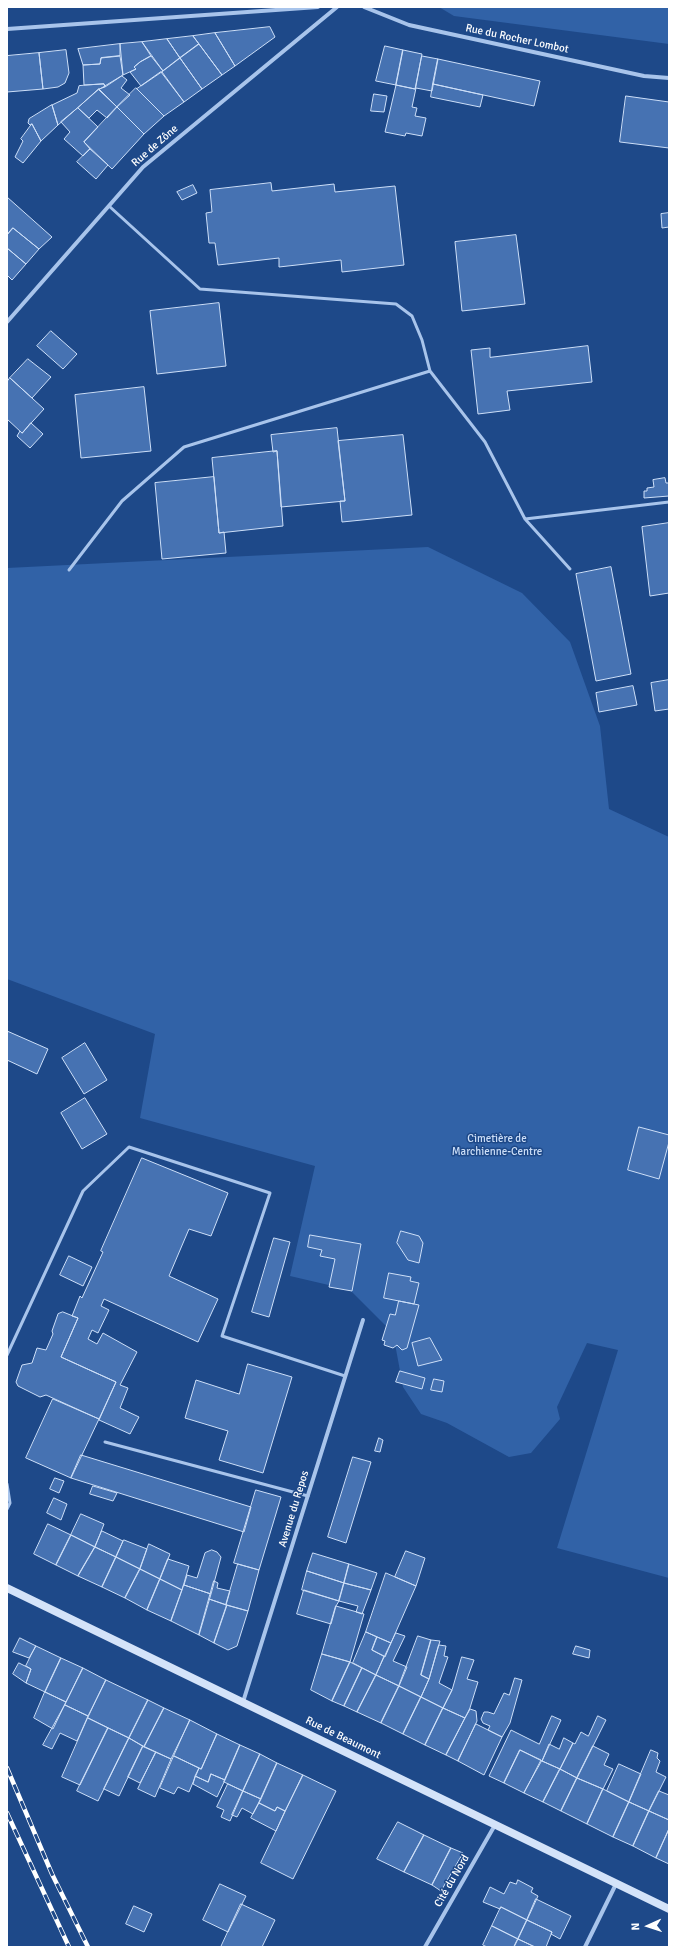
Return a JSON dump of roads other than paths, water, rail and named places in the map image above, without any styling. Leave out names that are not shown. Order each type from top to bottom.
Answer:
[{"type":"main road","name":"Rue de Beaumont","points":[[7,1588],[669,1909]]},
{"type":"street","points":[[7,30],[318,7]]},
{"type":"street","name":"Rue de Zône","points":[[7,322],[143,167],[337,7]]},
{"type":"street","name":"Rue du Rocher Lombot","points":[[364,7],[409,25],[644,76],[669,78]]},
{"type":"street","name":"Avenue du Repos","points":[[243,1702],[363,1320]]},
{"type":"street","name":"Cité du Nord","points":[[425,1947],[495,1825]]},
{"type":"street","points":[[585,1947],[616,1884]]},
{"type":"lane","points":[[109,206],[200,289],[396,304],[412,316],[422,340],[430,371],[485,442],[525,519],[570,569]]},
{"type":"lane","points":[[69,570],[122,501],[184,447],[430,371]]},
{"type":"lane","points":[[525,519],[669,502]]},
{"type":"lane","points":[[7,1355],[83,1191],[129,1147],[270,1194],[222,1336],[345,1376]]},
{"type":"lane","points":[[105,1442],[308,1496]]},
{"type":"lane","points":[[7,1484],[10,1503],[7,1509]]},
{"type":"railway","points":[[7,1768],[52,1874],[88,1947]]},
{"type":"railway","points":[[7,1813],[69,1947]]},
{"type":"park label","name":"Cimetière de Marchienne-Centre","points":[[497,1145]]}]
